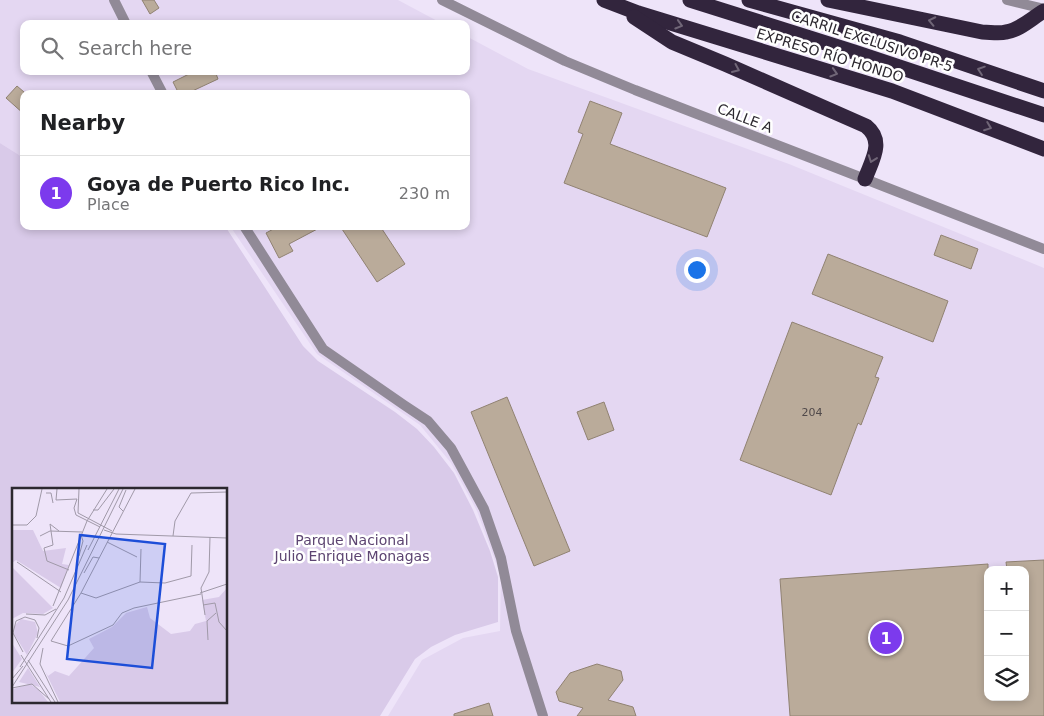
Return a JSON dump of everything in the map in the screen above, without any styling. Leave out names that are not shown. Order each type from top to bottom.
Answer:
[{"type":"highway","name":"CARRIL EXCLUSIVO PR-5","points":[[690,0],[1044,115]]},
{"type":"highway","points":[[749,0],[900,42],[1044,91]]},
{"type":"highway","points":[[828,0],[973,30],[993,32],[1016,30],[1044,10]]},
{"type":"highway","points":[[610,2],[672,42],[866,126],[874,134],[877,145],[865,179]]},
{"type":"highway","name":"EXPRESO RÍO HONDO","points":[[610,2],[638,13],[892,91],[1044,149]]},
{"type":"street","points":[[114,0],[124,20]]},
{"type":"street","name":"CALLE A","points":[[442,0],[574,64],[635,90],[1044,249]]},
{"type":"street","points":[[1007,0],[1044,10]]},
{"type":"street","points":[[153,75],[161,90]]},
{"type":"street","points":[[247,230],[323,349],[428,421],[451,448],[484,509],[501,558],[516,631],[543,716]]},
{"type":"shaded area","points":[[0,0],[398,0],[436,20],[20,20],[20,75],[470,75],[470,38],[528,69],[789,164],[1044,268],[1044,716],[388,716],[422,660],[463,638],[500,631],[501,577],[477,511],[451,463],[420,425],[317,354],[233,230],[470,230],[470,90],[20,90],[20,156],[0,143]]},
{"type":"green space","name":"Parque Nacional Julio Enrique Monagas","points":[[0,143],[20,156],[20,230],[228,230],[303,346],[318,361],[395,412],[417,429],[454,473],[473,510],[490,551],[498,577],[498,622],[455,635],[431,647],[415,659],[380,716],[0,716]]},
{"type":"building","points":[[142,0],[154,0],[159,8],[150,14]]},
{"type":"building","points":[[187,75],[216,75],[218,79],[195,90],[177,90],[173,82]]},
{"type":"building","points":[[17,86],[22,90],[20,90],[20,110],[6,98]]},
{"type":"building","points":[[590,101],[622,113],[610,144],[726,188],[707,237],[564,183],[583,134],[578,132]]},
{"type":"building","points":[[272,230],[315,230],[289,244],[293,251],[279,258],[266,233]]},
{"type":"building","points":[[343,230],[383,230],[405,264],[377,282]]},
{"type":"building","points":[[941,235],[978,249],[971,269],[934,255]]},
{"type":"building","points":[[828,254],[948,301],[933,342],[812,294]]},
{"type":"building","points":[[792,322],[883,357],[875,377],[879,378],[861,425],[858,423],[831,495],[740,460]]},
{"type":"building","points":[[507,397],[570,551],[534,566],[471,412]]},
{"type":"building","points":[[604,402],[614,430],[588,440],[577,412]]},
{"type":"building","points":[[1044,560],[1044,716],[790,716],[780,579],[988,564],[988,566],[984,566],[984,701],[1029,701],[1029,566],[1006,566],[1006,562]]},
{"type":"building","points":[[597,664],[621,671],[623,680],[608,700],[633,707],[636,716],[577,716],[583,708],[559,701],[556,692],[570,673]]},
{"type":"building","points":[[489,703],[493,716],[454,716],[454,714]]},
{"type":"place","name":"Goya de Puerto Rico Inc.","points":[[886,638]]}]
